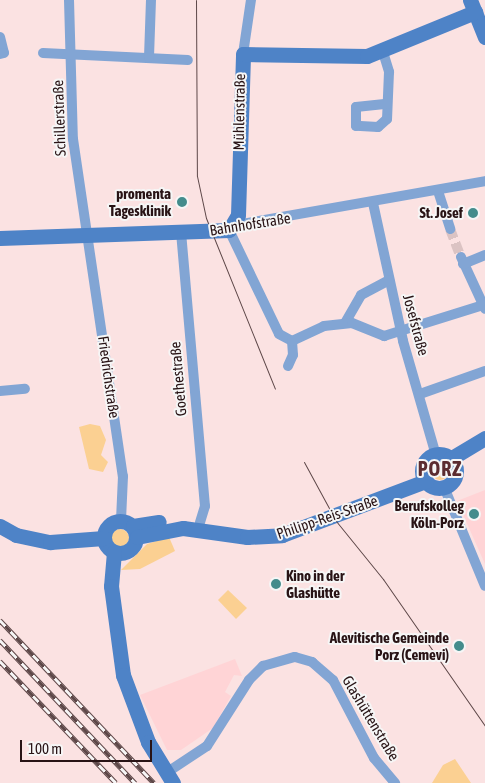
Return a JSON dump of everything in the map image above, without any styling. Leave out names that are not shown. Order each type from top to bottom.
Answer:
[{"type":"street","name":"Schillerstraße","points":[[69,0],[74,54],[73,139],[87,234]]},
{"type":"street","points":[[149,57],[151,0]]},
{"type":"street","name":"Mühlenstraße","points":[[232,228],[243,54],[251,0]]},
{"type":"street","points":[[243,54],[256,50],[347,57],[383,52],[477,7],[485,37]]},
{"type":"street","points":[[0,37],[2,53]]},
{"type":"street","points":[[383,52],[389,72],[387,104]]},
{"type":"street","points":[[43,53],[188,60]]},
{"type":"street","name":"Bahnhofstraße","points":[[0,238],[181,232],[232,228],[485,181]]},
{"type":"street","points":[[438,191],[450,229]]},
{"type":"street","name":"Josefstraße","points":[[373,203],[389,265],[389,280],[400,332],[443,457]]},
{"type":"street","points":[[232,228],[279,334],[292,341]]},
{"type":"street","name":"Goethestraße","points":[[181,232],[205,506],[200,522]]},
{"type":"street","name":"Friedrichstraße","points":[[87,234],[130,528]]},
{"type":"street","points":[[292,341],[324,326],[345,323],[384,336],[484,308],[462,260],[485,255]]},
{"type":"street","points":[[345,323],[361,295],[389,280]]},
{"type":"street","points":[[288,366],[292,341]]},
{"type":"street","points":[[420,394],[485,371]]},
{"type":"street","points":[[0,391],[25,390]]},
{"type":"street","points":[[485,438],[425,463],[424,478],[444,487],[485,586]]},
{"type":"street","points":[[443,457],[456,475],[444,487]]},
{"type":"street","name":"Philipp-Reis-Straße","points":[[130,528],[200,522],[248,530],[280,527],[424,478]]},
{"type":"street","name":"Philipp-Reis-Straße","points":[[130,528],[183,528],[247,537],[282,535],[424,478]]},
{"type":"street","points":[[104,538],[110,524],[130,528],[129,550],[114,552]]},
{"type":"street","points":[[0,526],[16,534],[50,542],[104,538]]},
{"type":"street","points":[[104,538],[114,552],[111,594],[123,675],[170,778]]},
{"type":"street","name":"Glashüttenstraße","points":[[170,778],[207,746],[249,680],[263,666],[295,657],[312,662],[333,680],[374,758],[395,783]]},
{"type":"shaded area","points":[[90,424],[100,426],[106,440],[101,455],[108,462],[103,472],[89,469],[79,427]]},
{"type":"shaded area","points":[[440,462],[446,465],[449,471],[446,477],[440,480],[434,477],[431,471],[434,465]]},
{"type":"shaded area","name":"Berufskolleg Köln-Porz","points":[[485,490],[485,564],[457,501]]},
{"type":"shaded area","points":[[120,529],[126,532],[129,538],[126,544],[120,547],[114,544],[111,538],[114,532]]},
{"type":"shaded area","points":[[169,537],[175,551],[140,569],[121,570],[147,544]]},
{"type":"shaded area","points":[[228,590],[247,608],[236,619],[218,600]]},
{"type":"shaded area","points":[[235,659],[242,676],[234,675],[225,692],[231,696],[213,728],[181,750],[167,750],[140,695]]},
{"type":"shaded area","points":[[455,759],[471,783],[432,783],[443,765]]},
{"type":"tunnel","points":[[450,229],[461,257]]},
{"type":"tram line","points":[[196,0],[197,176],[206,218],[275,389]]},
{"type":"tram line","points":[[304,462],[336,521],[383,579],[485,726]]},
{"type":"railway","points":[[0,620],[154,783]]},
{"type":"railway","points":[[0,640],[135,783]]},
{"type":"railway","points":[[0,661],[116,783]]},
{"type":"place","name":"promenta Tagesklinik","points":[[182,202]]},
{"type":"place","name":"St. Josef","points":[[473,213]]},
{"type":"place","name":"Berufskolleg Köln-Porz","points":[[474,514]]},
{"type":"place","name":"Kino in der Glashütte","points":[[276,584]]},
{"type":"place","name":"Alevitische Gemeinde Porz (Cemevi)","points":[[459,646]]},
{"type":"district","name":"PORZ","points":[[440,468]]}]
